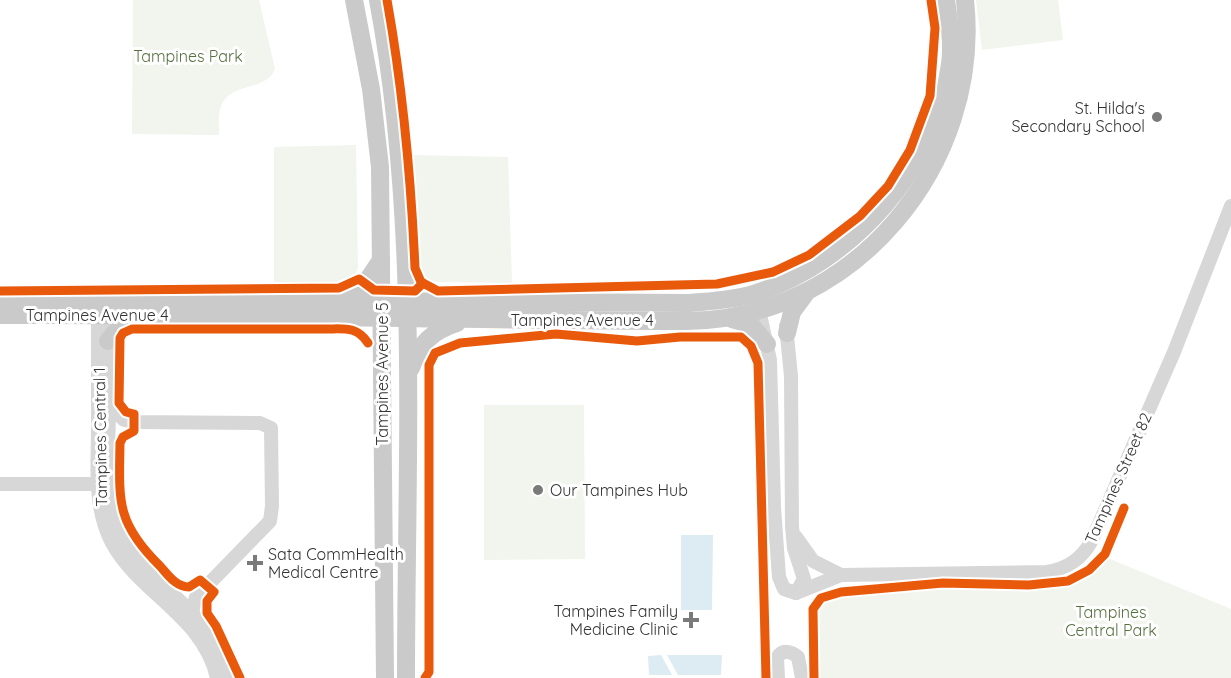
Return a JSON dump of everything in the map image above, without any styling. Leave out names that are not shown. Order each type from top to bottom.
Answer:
[{"type":"main road","name":"Tampines Avenue 5","points":[[354,0],[372,89],[379,156],[385,678]]},
{"type":"main road","name":"Tampines Avenue 5","points":[[378,0],[394,96],[403,199],[407,378],[406,678]]},
{"type":"main road","name":"Tampines Avenue 4","points":[[406,310],[448,302],[690,303],[755,293],[805,271],[860,231],[883,208],[924,147],[943,102],[951,60],[946,0]]},
{"type":"main road","name":"Tampines Avenue 4","points":[[0,299],[103,307],[141,315],[337,316],[382,310],[406,310],[466,320],[687,321],[730,318],[759,312],[810,289],[878,240],[913,200],[937,161],[956,116],[964,76],[968,23],[965,0]]},
{"type":"main road","points":[[318,300],[347,294],[358,289],[373,275],[381,260]]},
{"type":"main road","points":[[404,261],[419,287],[430,295],[448,302]]},
{"type":"main road","points":[[787,333],[792,312],[810,289]]},
{"type":"main road","name":"Tampines Avenue 4","points":[[0,315],[103,307],[318,300],[382,310]]},
{"type":"main road","points":[[108,341],[112,335],[141,315]]},
{"type":"main road","points":[[337,316],[366,327],[379,346],[382,359]]},
{"type":"main road","points":[[730,318],[750,324],[767,344]]},
{"type":"main road","points":[[407,378],[416,354],[430,335],[466,320]]},
{"type":"street","name":"Tampines Street 82","points":[[796,592],[841,575],[1047,572],[1058,570],[1078,559],[1092,540],[1174,352],[1231,206]]},
{"type":"street","name":"Tampines Street 82","points":[[779,284],[791,376],[792,526],[795,555],[804,579],[796,592]]},
{"type":"street","points":[[755,293],[767,344],[772,394],[774,507],[780,577],[784,589],[796,592]]},
{"type":"street","name":"Tampines Central 1","points":[[103,307],[108,341],[109,406],[104,484],[100,509],[112,543],[123,559],[193,629],[208,652],[217,678]]},
{"type":"street","name":"Tampines Central 1","points":[[103,307],[104,484],[111,510],[131,550],[192,612],[222,655],[228,678]]},
{"type":"street","points":[[109,406],[124,420],[134,422],[260,423],[271,428],[272,506],[270,521],[196,597],[192,612]]},
{"type":"street","points":[[0,484],[104,484]]},
{"type":"street","name":"Tampines Street 82","points":[[792,526],[797,540],[813,561],[841,575]]},
{"type":"street","points":[[778,678],[777,658],[781,652],[798,657],[802,678]]},
{"type":"green space","name":"Tampines Park","points":[[133,0],[259,0],[275,69],[264,81],[240,89],[226,98],[220,109],[219,135],[132,134]]},
{"type":"green space","points":[[976,0],[1058,0],[1063,40],[982,50]]},
{"type":"green space","points":[[356,145],[358,268],[350,283],[339,288],[274,289],[274,147]]},
{"type":"green space","points":[[410,155],[508,157],[512,283],[434,282],[418,278],[414,268]]},
{"type":"green space","points":[[484,405],[584,405],[585,559],[484,560]]},
{"type":"green space","name":"Tampines Central Park","points":[[1098,554],[1231,609],[1231,678],[812,678],[811,599],[825,592],[856,584],[889,582],[1054,583],[1077,575]]},
{"type":"shaded area","points":[[681,535],[713,535],[712,610],[681,610]]},
{"type":"shaded area","points":[[661,655],[672,675],[649,675],[648,656]]},
{"type":"shaded area","points":[[667,655],[722,655],[721,675],[678,675]]},
{"type":"cycle path","points":[[387,0],[406,134],[415,268],[421,282],[438,291],[717,284],[773,272],[809,255],[860,216],[888,186],[910,150],[930,96],[935,28],[931,0]]},
{"type":"cycle path","points":[[0,291],[339,288],[359,279],[374,290],[415,291],[423,283]]},
{"type":"cycle path","points":[[240,678],[216,626],[207,613],[207,601],[214,592],[200,580],[189,587],[173,580],[135,537],[123,510],[120,443],[123,437],[134,431],[134,414],[126,412],[119,403],[120,338],[123,333],[132,329],[339,329],[355,331],[368,343]]},
{"type":"cycle path","points":[[425,678],[429,672],[429,365],[435,353],[460,343],[556,334],[637,341],[680,337],[741,337],[751,346],[758,363],[766,678]]},
{"type":"cycle path","points":[[814,678],[813,609],[821,598],[841,592],[943,583],[1029,585],[1068,581],[1089,570],[1105,554],[1124,508]]},
{"type":"place","name":"St. Hilda's Secondary School","points":[[1157,117]]},
{"type":"place","name":"Our Tampines Hub","points":[[538,490]]},
{"type":"place","name":"Sata CommHealth Medical Centre","points":[[255,563]]},
{"type":"place","name":"Tampines Family Medicine Clinic","points":[[691,620]]}]
